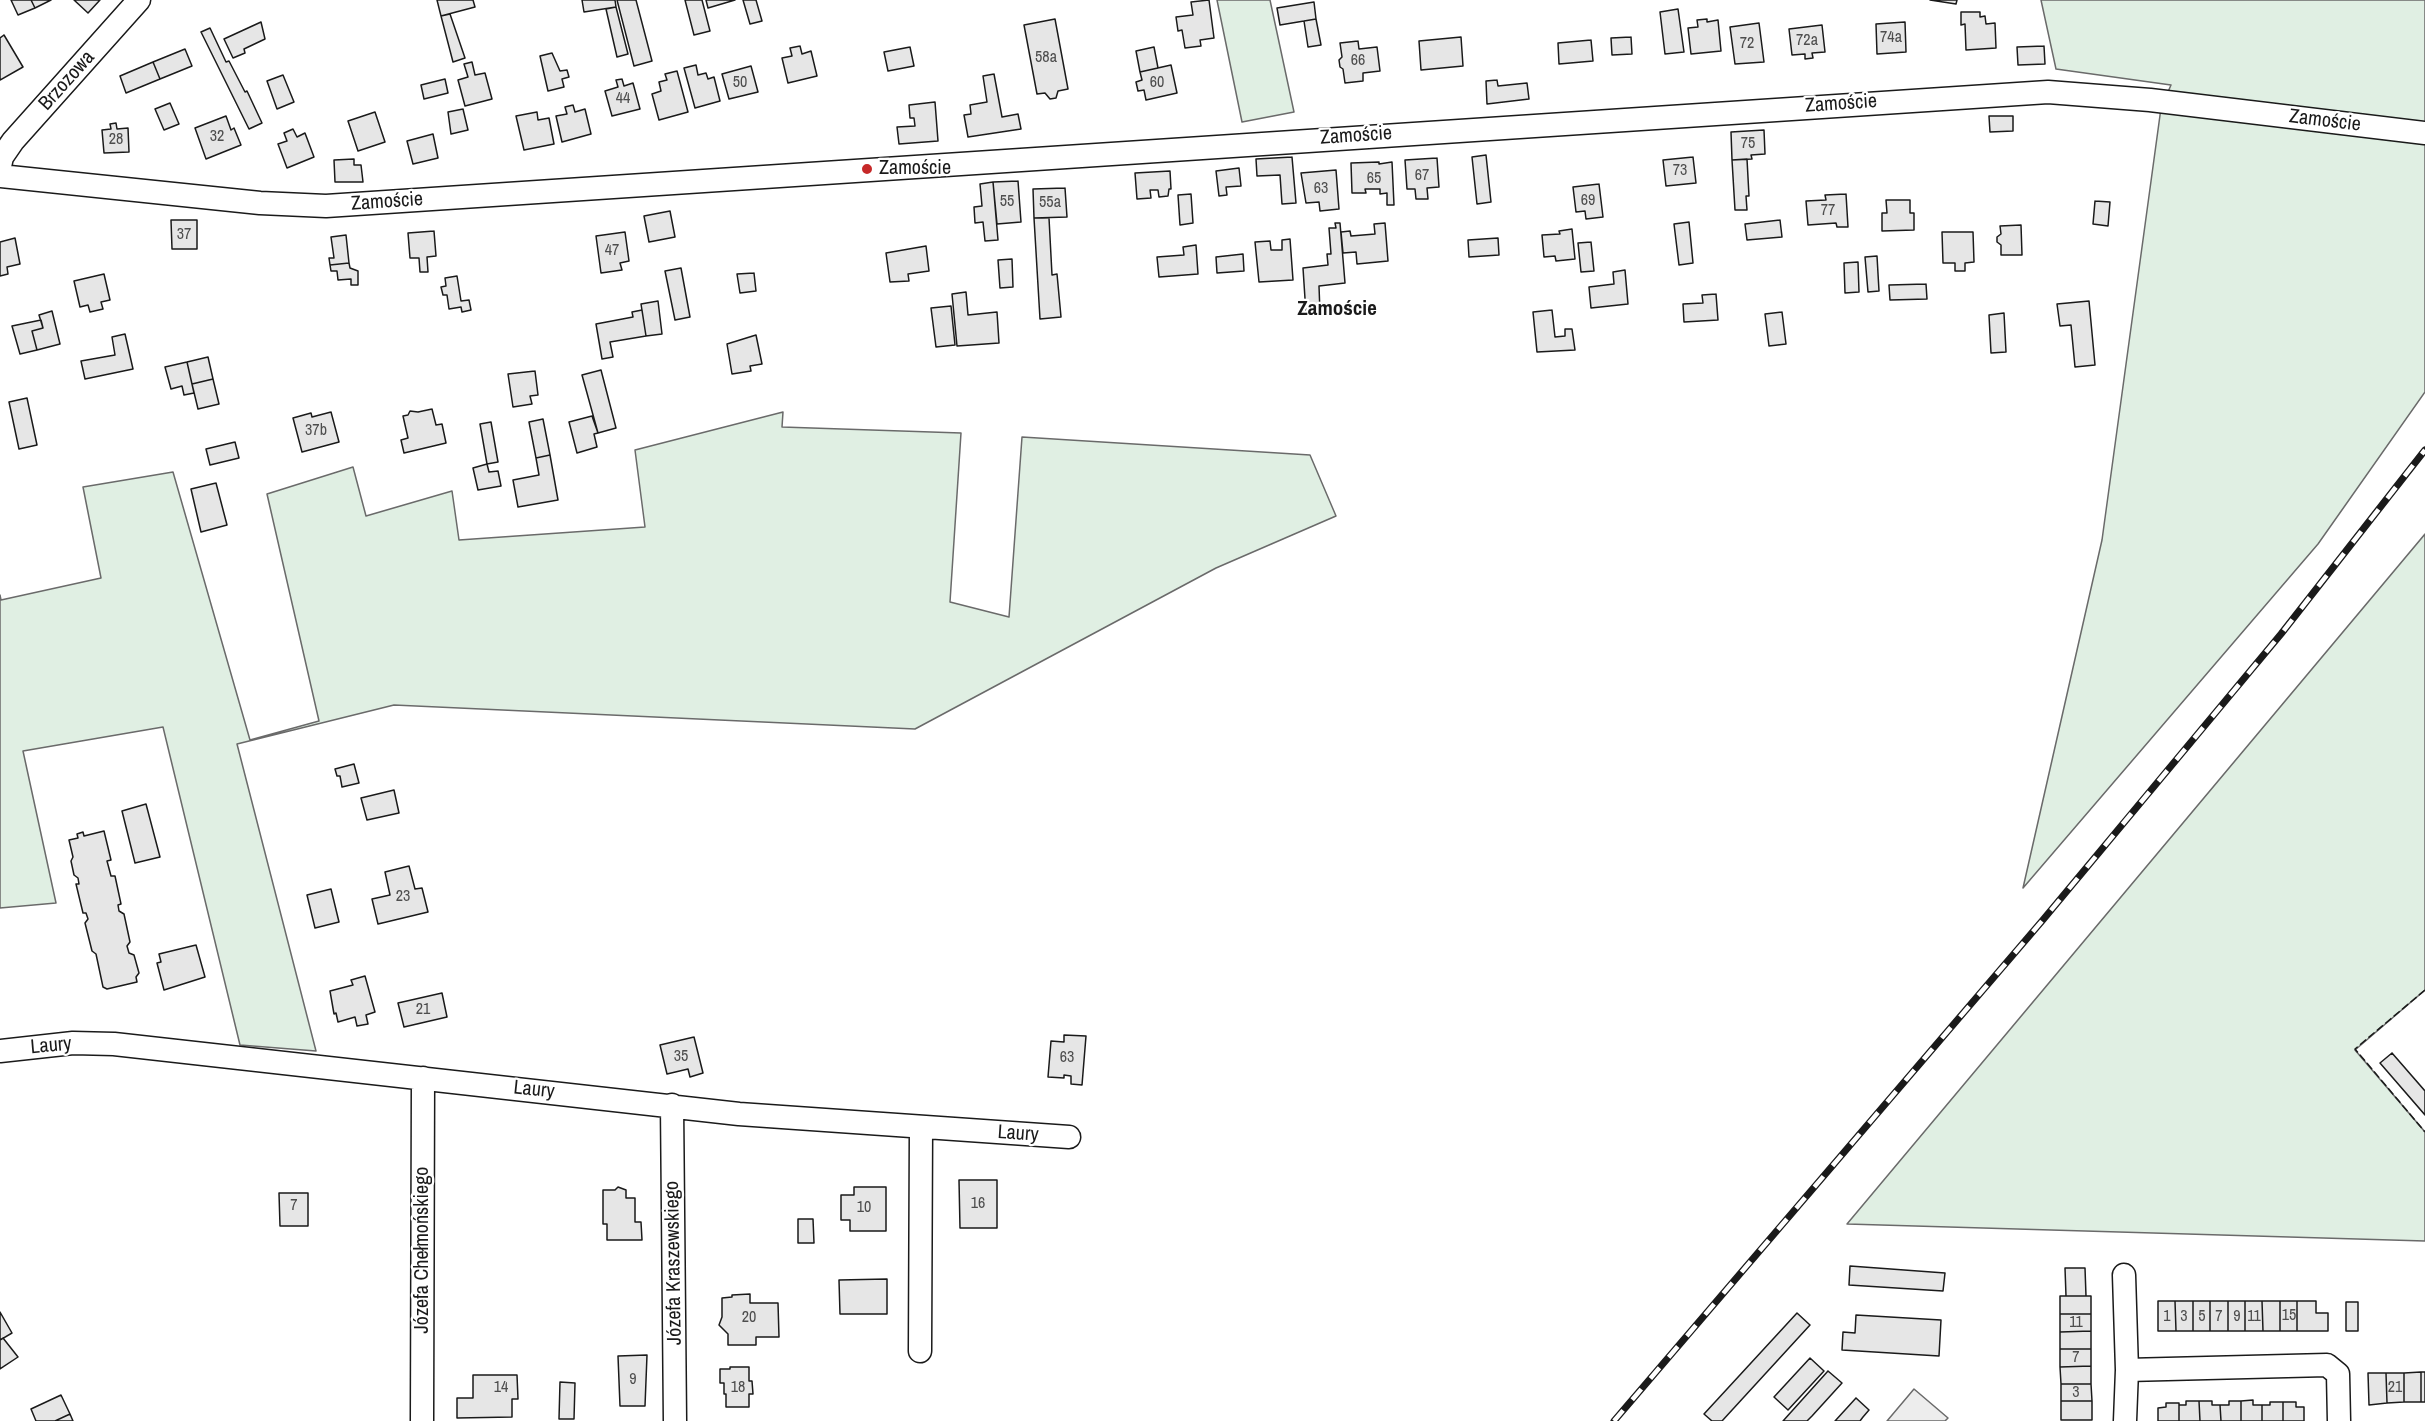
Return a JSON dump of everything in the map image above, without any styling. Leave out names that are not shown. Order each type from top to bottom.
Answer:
[{"type":"street","name":"Brzozowa","points":[[0,166],[2,157],[13,141],[139,0]]},
{"type":"street","name":"Zamoście","points":[[0,176],[260,203],[326,206],[2029,92],[2150,100],[2425,133]]},
{"type":"street","name":"Laury","points":[[0,1051],[73,1043],[114,1044],[739,1114],[1069,1137]]},
{"type":"street","name":"Józefa Chełmońskiego","points":[[422,1421],[423,1078]]},
{"type":"street","name":"Józefa Kraszewskiego","points":[[672,1105],[675,1421]]},
{"type":"street","points":[[920,1351],[921,1127]]},
{"type":"street","points":[[2124,1275],[2127,1370],[2125,1421]]},
{"type":"street","points":[[2127,1370],[2327,1365],[2338,1374],[2339,1421]]},
{"type":"green space","points":[[1217,0],[1270,0],[1294,112],[1242,122]]},
{"type":"green space","points":[[2041,0],[2425,0],[2425,392],[2318,544],[2023,888],[2102,540],[2161,108],[2171,85],[2056,69]]},
{"type":"green space","points":[[783,412],[782,427],[961,433],[950,602],[1009,617],[1022,437],[1310,455],[1336,516],[1216,568],[915,729],[394,705],[237,744],[316,1051],[240,1045],[163,727],[23,751],[56,903],[0,908],[0,595],[1,600],[101,578],[83,487],[173,472],[250,740],[319,721],[267,494],[353,467],[366,516],[452,491],[459,540],[645,527],[635,450]]},
{"type":"green space","points":[[2425,534],[2425,990],[2355,1050],[2425,1132],[2425,1241],[1847,1224]]},
{"type":"shaded area","points":[[1914,1389],[1948,1418],[1945,1421],[1887,1421]]},
{"type":"building","points":[[11,0],[31,0],[35,8],[18,15]]},
{"type":"building","points":[[31,0],[51,0],[35,8]]},
{"type":"building","points":[[74,0],[100,0],[88,13]]},
{"type":"building","points":[[437,0],[473,0],[475,7],[441,16]]},
{"type":"building","points":[[582,0],[615,0],[616,7],[584,12]]},
{"type":"building","points":[[617,0],[636,0],[652,61],[634,66]]},
{"type":"building","points":[[685,0],[702,0],[710,31],[694,35]]},
{"type":"building","points":[[706,0],[735,0],[708,8]]},
{"type":"building","points":[[743,0],[756,0],[762,21],[750,24]]},
{"type":"building","points":[[1209,0],[1214,38],[1200,40],[1201,46],[1185,48],[1182,30],[1178,31],[1176,17],[1193,15],[1191,2]]},
{"type":"building","points":[[1930,0],[1957,0],[1956,4]]},
{"type":"building","points":[[1314,2],[1316,19],[1280,25],[1277,8]]},
{"type":"building","points":[[616,7],[628,54],[617,57],[606,9]]},
{"type":"building","points":[[1678,9],[1684,52],[1665,54],[1660,12]]},
{"type":"building","points":[[1961,12],[1980,12],[1980,17],[1985,16],[1986,24],[1995,23],[1996,48],[1966,50],[1965,24],[1961,25]]},
{"type":"building","points":[[450,14],[465,58],[453,62],[441,16]]},
{"type":"building","points":[[1055,19],[1068,89],[1058,91],[1056,98],[1050,99],[1045,93],[1037,94],[1024,25]]},
{"type":"building","points":[[1316,19],[1321,45],[1308,47],[1304,21]]},
{"type":"building","points":[[1707,19],[1707,22],[1718,20],[1721,51],[1691,54],[1688,28],[1698,27],[1697,20]]},
{"type":"building","points":[[261,22],[265,39],[244,49],[245,53],[233,58],[224,39]]},
{"type":"building","points":[[1905,22],[1906,52],[1877,54],[1876,24]]},
{"type":"building","points":[[1759,23],[1764,62],[1735,64],[1730,27]]},
{"type":"building","points":[[1822,25],[1825,52],[1812,53],[1813,58],[1805,59],[1805,54],[1792,55],[1789,29]]},
{"type":"building","points":[[210,28],[226,62],[229,61],[245,92],[247,91],[262,123],[249,129],[201,32]]},
{"type":"building","points":[[4,35],[23,67],[0,80],[0,38]]},
{"type":"building","points":[[1461,37],[1463,66],[1421,70],[1419,41]]},
{"type":"building","points":[[1631,37],[1632,54],[1612,55],[1611,38]]},
{"type":"building","points":[[1591,40],[1593,61],[1559,64],[1558,43]]},
{"type":"building","points":[[1358,41],[1359,49],[1377,47],[1380,71],[1363,73],[1363,81],[1345,83],[1339,60],[1342,57],[1340,43]]},
{"type":"building","points":[[800,46],[802,54],[811,51],[817,76],[788,83],[782,58],[792,56],[790,48]]},
{"type":"building","points":[[2044,46],[2045,64],[2018,65],[2017,47]]},
{"type":"building","points":[[910,47],[914,66],[888,71],[884,52]]},
{"type":"building","points":[[1154,47],[1158,68],[1140,72],[1136,51]]},
{"type":"building","points":[[185,49],[192,66],[160,79],[153,62]]},
{"type":"building","points":[[552,53],[560,71],[567,70],[569,77],[562,79],[564,87],[548,91],[540,56]]},
{"type":"building","points":[[153,62],[160,79],[126,93],[120,76]]},
{"type":"building","points":[[472,62],[475,75],[485,73],[492,99],[465,106],[458,80],[468,77],[464,64]]},
{"type":"building","points":[[696,65],[698,75],[706,73],[708,79],[714,77],[720,101],[695,108],[684,68]]},
{"type":"building","points":[[1171,65],[1177,93],[1146,100],[1144,90],[1138,91],[1136,82],[1142,80],[1140,72]]},
{"type":"building","points":[[751,66],[758,92],[729,99],[722,74]]},
{"type":"building","points":[[677,71],[688,112],[659,120],[652,94],[661,91],[659,82],[667,80],[665,74]]},
{"type":"building","points":[[994,74],[1002,117],[1018,114],[1021,129],[968,137],[964,115],[971,114],[970,105],[987,102],[983,76]]},
{"type":"building","points":[[283,75],[294,102],[277,109],[267,81]]},
{"type":"building","points":[[445,79],[448,93],[424,99],[421,85]]},
{"type":"building","points":[[622,79],[624,86],[633,83],[640,109],[612,116],[605,91],[618,87],[616,80]]},
{"type":"building","points":[[1497,80],[1498,86],[1527,83],[1529,99],[1487,104],[1486,81]]},
{"type":"building","points":[[935,102],[938,141],[899,144],[897,127],[915,126],[914,118],[910,118],[909,105]]},
{"type":"building","points":[[170,103],[179,124],[164,130],[155,109]]},
{"type":"building","points":[[573,105],[575,112],[585,109],[591,134],[562,142],[556,116],[567,114],[565,107]]},
{"type":"building","points":[[463,109],[468,130],[451,134],[448,112]]},
{"type":"building","points":[[375,112],[385,142],[358,151],[348,121]]},
{"type":"building","points":[[537,112],[538,120],[549,118],[554,144],[524,150],[516,116]]},
{"type":"building","points":[[226,116],[231,130],[234,128],[241,145],[206,159],[195,128]]},
{"type":"building","points":[[1989,116],[2013,116],[2013,131],[1990,132]]},
{"type":"building","points":[[116,123],[117,129],[128,128],[129,152],[104,153],[102,130],[111,129],[110,124]]},
{"type":"building","points":[[293,129],[297,137],[305,133],[314,157],[287,168],[278,144],[287,141],[284,133]]},
{"type":"building","points":[[1764,130],[1765,154],[1751,155],[1752,159],[1732,160],[1731,132]]},
{"type":"building","points":[[433,134],[438,158],[413,164],[407,141]]},
{"type":"building","points":[[1486,155],[1491,202],[1477,204],[1472,157]]},
{"type":"building","points":[[1292,157],[1296,203],[1282,204],[1280,175],[1257,176],[1256,159]]},
{"type":"building","points":[[1693,157],[1696,183],[1666,186],[1663,160]]},
{"type":"building","points":[[1437,158],[1439,187],[1427,188],[1428,199],[1416,199],[1415,189],[1407,189],[1405,160]]},
{"type":"building","points":[[354,159],[354,165],[361,165],[363,182],[335,182],[334,160]]},
{"type":"building","points":[[1747,159],[1749,196],[1746,196],[1747,210],[1735,210],[1732,160]]},
{"type":"building","points":[[1379,162],[1379,164],[1392,162],[1394,205],[1387,205],[1387,193],[1380,194],[1380,189],[1365,189],[1366,193],[1352,193],[1351,163]]},
{"type":"building","points":[[1239,168],[1241,186],[1226,187],[1227,195],[1219,196],[1216,171]]},
{"type":"building","points":[[1336,170],[1339,209],[1320,211],[1319,202],[1306,203],[1301,173]]},
{"type":"building","points":[[1170,171],[1171,189],[1169,189],[1168,196],[1159,197],[1158,190],[1150,190],[1151,198],[1137,199],[1135,173]]},
{"type":"building","points":[[1018,181],[1021,222],[997,224],[993,182]]},
{"type":"building","points":[[993,182],[998,240],[985,241],[983,222],[975,223],[974,207],[982,206],[980,184]]},
{"type":"building","points":[[1599,184],[1603,217],[1586,219],[1585,211],[1576,212],[1573,187]]},
{"type":"building","points":[[1065,188],[1067,217],[1034,218],[1033,189]]},
{"type":"building","points":[[1191,194],[1193,223],[1180,225],[1178,195]]},
{"type":"building","points":[[1846,194],[1848,227],[1837,227],[1836,223],[1808,225],[1806,201],[1826,200],[1825,195]]},
{"type":"building","points":[[1886,200],[1910,200],[1910,213],[1914,213],[1914,230],[1882,231],[1882,213],[1887,213]]},
{"type":"building","points":[[2095,201],[2110,202],[2108,226],[2093,224]]},
{"type":"building","points":[[670,211],[675,237],[649,242],[644,216]]},
{"type":"building","points":[[1034,218],[1049,218],[1052,275],[1057,274],[1061,317],[1040,319]]},
{"type":"building","points":[[171,220],[197,220],[197,249],[172,249]]},
{"type":"building","points":[[1780,220],[1782,237],[1747,240],[1745,224]]},
{"type":"building","points":[[1689,222],[1693,263],[1679,265],[1674,224]]},
{"type":"building","points":[[1335,223],[1340,223],[1345,283],[1319,286],[1320,313],[1306,314],[1303,268],[1328,265],[1327,254],[1331,254],[1329,228],[1336,228]]},
{"type":"building","points":[[1385,223],[1388,261],[1357,264],[1356,252],[1343,253],[1341,232],[1350,231],[1351,236],[1375,234],[1374,224]]},
{"type":"building","points":[[2021,225],[2022,255],[2001,255],[2001,245],[1997,242],[1997,237],[2001,234],[2000,226]]},
{"type":"building","points":[[1572,229],[1575,259],[1556,261],[1555,256],[1544,257],[1542,235],[1560,234],[1559,231]]},
{"type":"building","points":[[434,231],[436,256],[427,257],[428,272],[420,272],[419,258],[410,258],[408,233]]},
{"type":"building","points":[[625,232],[629,261],[620,263],[622,270],[601,273],[596,236]]},
{"type":"building","points":[[1942,232],[1973,232],[1974,262],[1965,263],[1965,271],[1955,271],[1955,263],[1943,263]]},
{"type":"building","points":[[346,235],[349,263],[330,265],[329,258],[334,258],[331,237]]},
{"type":"building","points":[[15,238],[20,264],[7,267],[8,274],[0,276],[0,242]]},
{"type":"building","points":[[1498,238],[1499,255],[1469,257],[1468,240]]},
{"type":"building","points":[[1290,239],[1293,280],[1259,282],[1255,242],[1270,241],[1271,250],[1282,250],[1282,240]]},
{"type":"building","points":[[1591,242],[1594,271],[1581,272],[1578,243]]},
{"type":"building","points":[[1196,245],[1198,274],[1159,277],[1157,257],[1184,255],[1183,247]]},
{"type":"building","points":[[926,246],[929,271],[908,274],[909,281],[890,282],[886,253]]},
{"type":"building","points":[[1243,254],[1244,271],[1217,273],[1216,257]]},
{"type":"building","points":[[1877,256],[1879,291],[1868,292],[1865,257]]},
{"type":"building","points":[[1012,259],[1013,287],[1000,288],[998,260]]},
{"type":"building","points":[[1858,262],[1859,292],[1845,293],[1844,263]]},
{"type":"building","points":[[349,263],[350,268],[358,271],[358,285],[351,285],[351,279],[338,280],[337,271],[331,271],[330,265]]},
{"type":"building","points":[[681,268],[690,317],[675,320],[665,271]]},
{"type":"building","points":[[1625,270],[1628,304],[1591,308],[1589,287],[1614,284],[1613,272]]},
{"type":"building","points":[[754,273],[756,291],[740,293],[737,274]]},
{"type":"building","points":[[104,274],[110,300],[101,302],[103,309],[90,312],[88,305],[80,307],[74,281]]},
{"type":"building","points":[[457,276],[461,301],[469,300],[471,310],[462,312],[461,307],[449,309],[447,295],[443,295],[441,287],[446,286],[445,278]]},
{"type":"building","points":[[1926,284],[1927,299],[1890,300],[1889,285]]},
{"type":"building","points":[[966,292],[968,315],[997,312],[999,343],[957,346],[952,294]]},
{"type":"building","points":[[1716,294],[1718,320],[1684,322],[1683,304],[1703,303],[1702,295]]},
{"type":"building","points":[[658,301],[662,334],[646,336],[641,304]]},
{"type":"building","points":[[2089,301],[2095,365],[2075,367],[2071,325],[2060,326],[2057,304]]},
{"type":"building","points":[[951,306],[955,345],[936,347],[931,308]]},
{"type":"building","points":[[642,310],[646,336],[610,342],[613,357],[602,359],[596,324],[633,317],[632,312]]},
{"type":"building","points":[[1552,310],[1555,337],[1565,336],[1565,329],[1572,329],[1575,350],[1537,352],[1533,312]]},
{"type":"building","points":[[52,311],[60,344],[37,350],[32,331],[43,328],[39,315]]},
{"type":"building","points":[[1782,312],[1786,344],[1769,346],[1765,314]]},
{"type":"building","points":[[2004,313],[2006,352],[1991,353],[1989,315]]},
{"type":"building","points":[[41,320],[43,328],[32,331],[37,350],[20,354],[12,326]]},
{"type":"building","points":[[125,334],[133,369],[85,379],[81,361],[115,355],[112,337]]},
{"type":"building","points":[[756,335],[762,364],[750,366],[751,371],[732,374],[727,344]]},
{"type":"building","points":[[208,357],[213,379],[192,384],[187,362]]},
{"type":"building","points":[[187,362],[194,393],[184,395],[182,386],[171,389],[165,367]]},
{"type":"building","points":[[601,370],[616,428],[598,433],[582,375]]},
{"type":"building","points":[[535,371],[538,395],[530,396],[532,404],[513,407],[508,374]]},
{"type":"building","points":[[213,379],[219,404],[198,409],[192,384]]},
{"type":"building","points":[[27,398],[37,445],[19,449],[9,402]]},
{"type":"building","points":[[432,409],[436,425],[442,424],[446,443],[404,453],[401,440],[408,438],[403,416],[408,415],[410,411]]},
{"type":"building","points":[[331,412],[339,442],[302,452],[293,418],[311,413],[312,417]]},
{"type":"building","points":[[592,416],[598,433],[594,434],[597,447],[577,453],[569,422]]},
{"type":"building","points":[[543,419],[550,455],[536,458],[529,422]]},
{"type":"building","points":[[491,422],[498,462],[487,464],[480,424]]},
{"type":"building","points":[[235,442],[239,458],[210,465],[206,449]]},
{"type":"building","points":[[550,455],[558,500],[518,507],[513,480],[539,475],[536,458]]},
{"type":"building","points":[[487,464],[489,472],[498,471],[501,486],[478,490],[473,468]]},
{"type":"building","points":[[216,483],[227,525],[201,532],[191,489]]},
{"type":"building","points":[[354,764],[359,783],[342,787],[340,776],[337,776],[335,769]]},
{"type":"building","points":[[394,790],[399,813],[367,820],[361,798]]},
{"type":"building","points":[[146,804],[160,857],[135,863],[122,811]]},
{"type":"building","points":[[104,831],[111,860],[107,861],[111,876],[115,876],[121,904],[118,905],[119,911],[124,914],[130,942],[127,946],[129,953],[134,955],[139,973],[136,977],[137,982],[107,989],[103,987],[96,954],[92,951],[85,923],[88,919],[86,913],[83,913],[76,884],[79,884],[78,878],[74,875],[69,840],[78,838],[77,834],[83,832],[84,836]]},
{"type":"building","points":[[409,866],[415,889],[422,888],[428,912],[378,924],[372,899],[390,895],[385,872]]},
{"type":"building","points":[[331,889],[339,922],[315,928],[307,895]]},
{"type":"building","points":[[196,945],[205,977],[164,990],[157,963],[161,962],[159,954]]},
{"type":"building","points":[[365,976],[375,1012],[366,1015],[368,1024],[357,1026],[355,1017],[338,1022],[336,1013],[334,1014],[330,991],[353,985],[351,980]]},
{"type":"building","points":[[442,993],[447,1017],[404,1027],[398,1003]]},
{"type":"building","points":[[1064,1035],[1086,1036],[1082,1085],[1071,1084],[1071,1076],[1048,1077],[1051,1041],[1064,1042]]},
{"type":"building","points":[[694,1037],[703,1073],[690,1077],[688,1069],[667,1074],[660,1045]]},
{"type":"building","points":[[2392,1053],[2425,1091],[2425,1115],[2380,1063]]},
{"type":"building","points":[[959,1180],[997,1180],[997,1228],[960,1228]]},
{"type":"building","points":[[618,1187],[626,1190],[626,1198],[635,1198],[635,1222],[641,1222],[642,1240],[607,1240],[607,1224],[603,1224],[603,1190],[615,1190]]},
{"type":"building","points":[[854,1187],[886,1187],[886,1231],[850,1231],[850,1220],[841,1220],[841,1195],[854,1195]]},
{"type":"building","points":[[279,1193],[308,1193],[308,1226],[280,1226]]},
{"type":"building","points":[[798,1219],[813,1219],[814,1243],[798,1243]]},
{"type":"building","points":[[1850,1266],[1945,1273],[1943,1291],[1849,1285]]},
{"type":"building","points":[[2065,1268],[2085,1268],[2086,1296],[2066,1296]]},
{"type":"building","points":[[887,1279],[887,1314],[840,1314],[839,1280]]},
{"type":"building","points":[[750,1294],[750,1303],[778,1303],[779,1337],[756,1337],[756,1345],[728,1345],[728,1334],[719,1325],[722,1317],[722,1298]]},
{"type":"building","points":[[2060,1296],[2091,1296],[2091,1314],[2060,1314]]},
{"type":"building","points":[[2158,1301],[2175,1301],[2176,1331],[2158,1331]]},
{"type":"building","points":[[2175,1301],[2193,1301],[2193,1331],[2176,1331]]},
{"type":"building","points":[[2193,1301],[2210,1301],[2210,1331],[2193,1331]]},
{"type":"building","points":[[2210,1301],[2228,1301],[2228,1331],[2210,1331]]},
{"type":"building","points":[[2228,1301],[2245,1301],[2245,1331],[2228,1331]]},
{"type":"building","points":[[2245,1301],[2262,1301],[2263,1331],[2245,1331]]},
{"type":"building","points":[[2262,1301],[2280,1301],[2280,1331],[2263,1331]]},
{"type":"building","points":[[2280,1301],[2297,1301],[2297,1331],[2280,1331]]},
{"type":"building","points":[[2297,1301],[2316,1301],[2316,1313],[2328,1313],[2328,1331],[2297,1331]]},
{"type":"building","points":[[2346,1302],[2358,1302],[2358,1331],[2346,1331]]},
{"type":"building","points":[[0,1312],[12,1333],[0,1340]]},
{"type":"building","points":[[1797,1313],[1810,1325],[1722,1421],[1712,1421],[1704,1414]]},
{"type":"building","points":[[2060,1314],[2091,1314],[2091,1331],[2060,1332]]},
{"type":"building","points":[[1856,1315],[1941,1320],[1939,1356],[1842,1350],[1843,1332],[1855,1333]]},
{"type":"building","points":[[2091,1331],[2091,1349],[2060,1349],[2060,1332]]},
{"type":"building","points":[[3,1338],[18,1357],[0,1369],[0,1340]]},
{"type":"building","points":[[2060,1349],[2091,1349],[2091,1366],[2060,1367]]},
{"type":"building","points":[[647,1355],[645,1406],[620,1406],[618,1356]]},
{"type":"building","points":[[1810,1358],[1824,1371],[1788,1410],[1774,1397]]},
{"type":"building","points":[[2091,1366],[2091,1384],[2061,1384],[2060,1367]]},
{"type":"building","points":[[730,1367],[749,1367],[749,1381],[752,1381],[753,1394],[749,1394],[749,1407],[726,1407],[724,1383],[720,1383],[720,1369],[730,1369]]},
{"type":"building","points":[[1828,1371],[1842,1383],[1807,1421],[1783,1421]]},
{"type":"building","points":[[2421,1372],[2425,1372],[2425,1402],[2421,1402]]},
{"type":"building","points":[[2421,1372],[2421,1402],[2404,1402],[2404,1373]]},
{"type":"building","points":[[2368,1373],[2386,1373],[2387,1403],[2369,1405]]},
{"type":"building","points":[[2386,1373],[2404,1373],[2404,1402],[2387,1403]]},
{"type":"building","points":[[473,1375],[517,1375],[518,1399],[512,1399],[512,1417],[457,1418],[457,1398],[473,1398]]},
{"type":"building","points":[[560,1382],[575,1383],[574,1419],[559,1419]]},
{"type":"building","points":[[2061,1384],[2091,1384],[2092,1401],[2061,1401]]},
{"type":"building","points":[[61,1395],[70,1414],[55,1421],[36,1421],[31,1409]]},
{"type":"building","points":[[1856,1398],[1869,1410],[1860,1421],[1835,1421]]},
{"type":"building","points":[[2253,1400],[2253,1405],[2262,1405],[2262,1421],[2241,1421],[2241,1401]]},
{"type":"building","points":[[2061,1401],[2092,1401],[2092,1420],[2061,1420]]},
{"type":"building","points":[[2186,1401],[2199,1401],[2200,1421],[2179,1421],[2179,1405],[2186,1405]]},
{"type":"building","points":[[2199,1401],[2212,1401],[2212,1405],[2220,1405],[2221,1421],[2200,1421]]},
{"type":"building","points":[[2229,1401],[2241,1401],[2241,1421],[2221,1421],[2220,1405],[2229,1405]]},
{"type":"building","points":[[2270,1402],[2283,1402],[2283,1421],[2262,1421],[2262,1405],[2270,1405]]},
{"type":"building","points":[[2283,1402],[2296,1402],[2296,1407],[2304,1407],[2304,1421],[2283,1421]]},
{"type":"building","points":[[2166,1403],[2179,1403],[2179,1421],[2158,1421],[2158,1408],[2166,1407]]},
{"type":"building","points":[[70,1414],[73,1421],[55,1421]]},
{"type":"railway","points":[[1614,1421],[2042,921],[2281,634],[2425,450]]},
{"type":"fence","points":[[2425,990],[2355,1049],[2425,1132]]},
{"type":"place","name":"Zamoście","points":[[867,169]]},
{"type":"district","name":"Zamoście","points":[[1337,309]]}]
